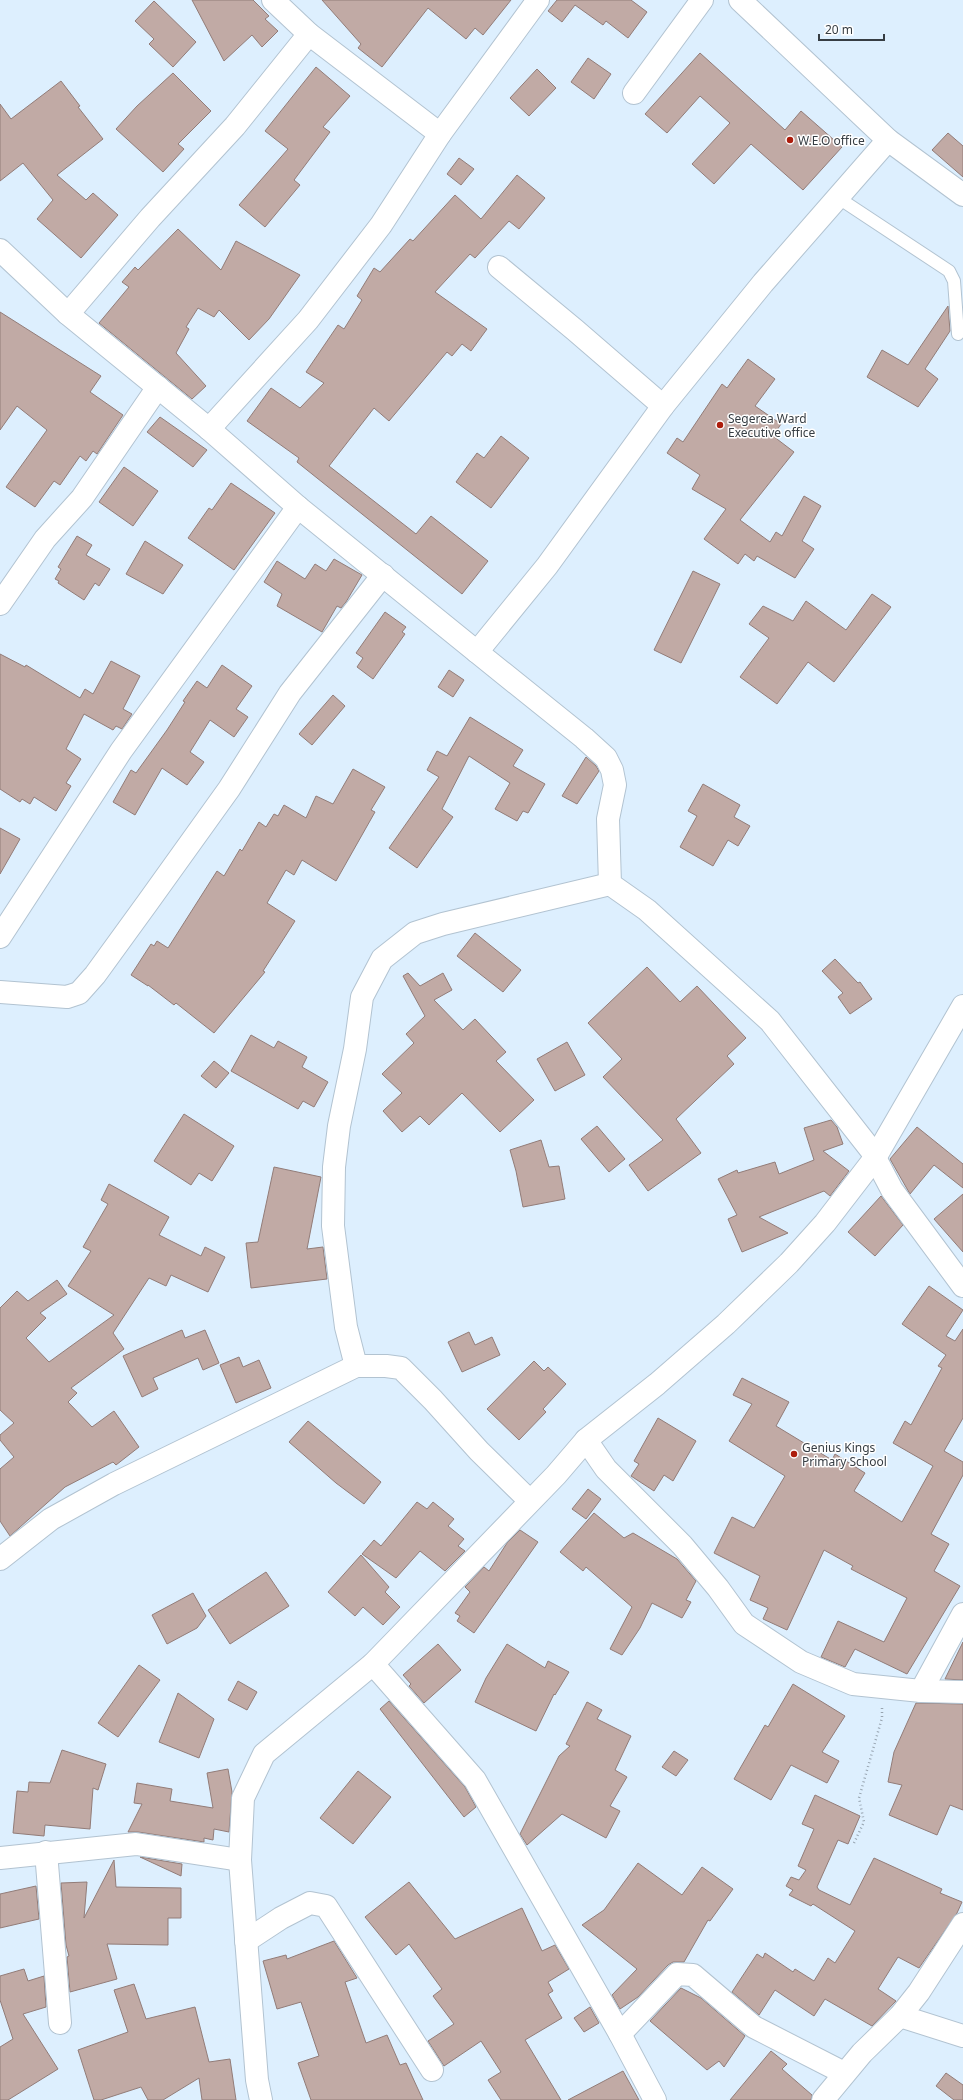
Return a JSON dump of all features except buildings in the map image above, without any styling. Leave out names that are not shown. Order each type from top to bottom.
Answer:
[{"type":"street","points":[[273,0],[309,34],[440,134]]},
{"type":"street","points":[[209,429],[308,320],[381,224],[440,134],[538,0]]},
{"type":"street","points":[[634,93],[702,0]]},
{"type":"street","points":[[740,0],[888,140],[963,195]]},
{"type":"street","points":[[68,314],[150,218],[234,126],[309,34]]},
{"type":"street","points":[[476,652],[547,566],[663,406],[837,197],[888,140]]},
{"type":"street","points":[[0,250],[68,314],[209,429],[298,507],[584,738],[606,758],[612,770],[615,785],[608,819],[610,884]]},
{"type":"street","points":[[499,267],[663,406]]},
{"type":"street","points":[[0,604],[45,539],[82,498],[158,387]]},
{"type":"street","points":[[0,937],[120,751],[298,507]]},
{"type":"street","points":[[0,992],[68,997],[79,993],[95,975],[229,789],[290,693],[383,575]]},
{"type":"street","points":[[356,1366],[346,1326],[333,1226],[334,1167],[340,1126],[355,1049],[362,997],[382,959],[415,933],[443,924],[610,884],[647,910],[770,1021],[871,1150],[892,1190],[963,1286]]},
{"type":"street","points":[[261,2100],[257,2080],[240,1860],[244,1798],[264,1754],[373,1664],[530,1501],[586,1440],[657,1384],[726,1324],[783,1269],[825,1223],[875,1158],[963,1006]]},
{"type":"street","points":[[0,1559],[51,1519],[114,1484],[356,1366],[386,1366],[401,1368],[428,1394],[479,1451],[530,1501]]},
{"type":"street","points":[[586,1440],[606,1469],[682,1545],[718,1588],[744,1624],[801,1662],[853,1684],[963,1692]]},
{"type":"street","points":[[920,1690],[963,1614]]},
{"type":"street","points":[[373,1664],[475,1780],[620,2034],[655,2100]]},
{"type":"street","points":[[0,1858],[46,1852],[136,1844],[240,1860]]},
{"type":"street","points":[[46,1852],[60,2023]]},
{"type":"street","points":[[246,1941],[281,1918],[310,1903],[326,1906],[432,2070]]},
{"type":"street","points":[[823,2100],[844,2073],[900,2016],[919,1992],[963,1924]]},
{"type":"street","points":[[620,2034],[677,1974],[693,1975],[754,2027],[844,2073]]},
{"type":"street","points":[[900,2016],[963,2036]]},
{"type":"lane","points":[[837,197],[949,271],[954,281],[958,334]]},
{"type":"path","points":[[854,1843],[864,1822],[859,1798],[882,1718],[883,1686]]},
{"type":"place","name":"W.E.O office","points":[[790,140]]},
{"type":"place","name":"Segerea Ward Executive office","points":[[720,425]]},
{"type":"place","name":"Genius Kings Primary School","points":[[794,1454]]}]
